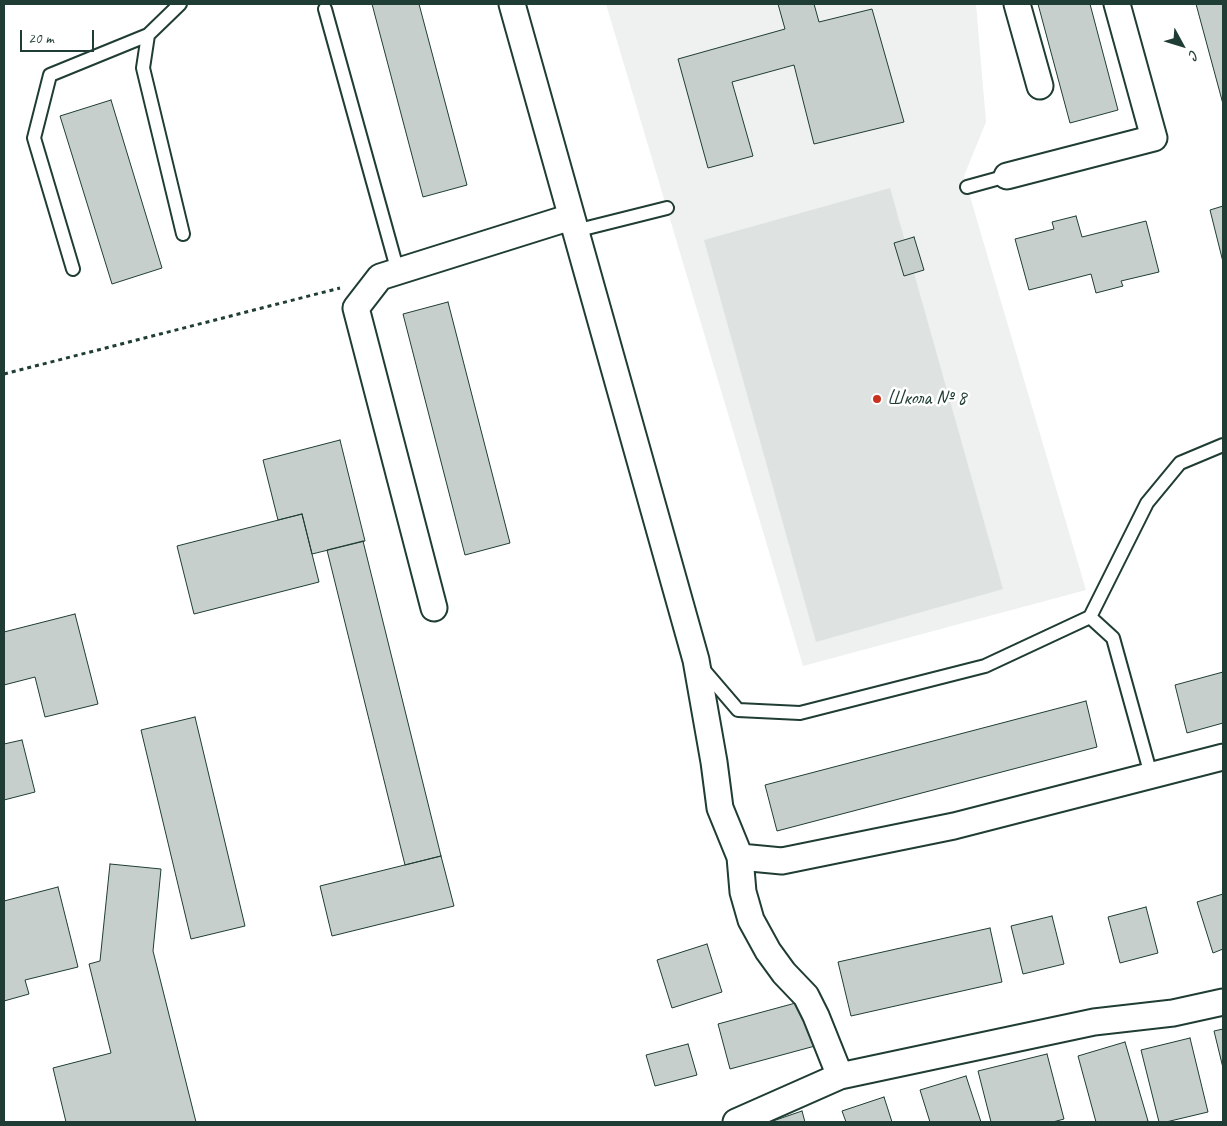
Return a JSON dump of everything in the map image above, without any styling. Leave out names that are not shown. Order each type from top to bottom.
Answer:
[{"type":"street","points":[[512,4],[696,660],[720,808],[740,857],[743,892],[751,920],[768,951],[784,973],[806,996],[840,1076]]},
{"type":"street","points":[[1017,4],[1040,86]]},
{"type":"street","points":[[1007,176],[1154,138],[1117,4]]},
{"type":"street","points":[[434,608],[356,308],[380,278],[573,224]]},
{"type":"street","points":[[740,857],[782,861],[792,860],[954,826],[1223,757]]},
{"type":"street","points":[[736,1122],[840,1076],[1094,1022],[1173,1013],[1223,1002]]},
{"type":"lane","points":[[73,269],[34,138],[50,75],[148,35],[180,4]]},
{"type":"lane","points":[[325,9],[398,272]]},
{"type":"lane","points":[[148,35],[143,68],[183,234]]},
{"type":"lane","points":[[967,187],[1007,176]]},
{"type":"lane","points":[[573,224],[667,208]]},
{"type":"lane","points":[[696,660],[738,710],[800,713],[985,666],[1090,617],[1147,502],[1180,463],[1223,445]]},
{"type":"lane","points":[[1090,617],[1112,638],[1151,775]]},
{"type":"path","points":[[4,374],[341,287]]},
{"type":"shaded area","name":"Школа № 8","points":[[606,4],[976,4],[986,122],[964,176],[1086,590],[803,666]]},
{"type":"shaded area","points":[[890,188],[1003,589],[816,642],[704,240]]},
{"type":"building","points":[[372,4],[419,4],[467,185],[423,197]]},
{"type":"building","points":[[778,4],[814,4],[819,22],[872,9],[904,122],[814,144],[794,65],[732,82],[753,156],[708,168],[678,59],[785,29]]},
{"type":"building","points":[[1038,4],[1090,4],[1118,110],[1070,123]]},
{"type":"building","points":[[1196,4],[1223,4],[1223,104]]},
{"type":"building","points":[[111,100],[162,268],[112,284],[60,116]]},
{"type":"building","points":[[1223,206],[1223,262],[1210,210]]},
{"type":"building","points":[[1076,216],[1082,237],[1146,221],[1159,272],[1121,281],[1123,286],[1096,293],[1091,274],[1029,290],[1015,239],[1054,229],[1052,222]]},
{"type":"building","points":[[914,237],[924,270],[904,276],[894,243]]},
{"type":"building","points":[[448,302],[510,543],[465,555],[403,314]]},
{"type":"building","points":[[340,440],[365,541],[312,554],[302,514],[278,520],[263,460]]},
{"type":"building","points":[[302,514],[319,582],[194,614],[177,546]]},
{"type":"building","points":[[363,541],[441,856],[405,865],[327,550]]},
{"type":"building","points":[[75,614],[98,704],[45,717],[35,677],[4,685],[4,632]]},
{"type":"building","points":[[1223,672],[1223,723],[1187,733],[1175,685]]},
{"type":"building","points":[[1086,701],[1097,747],[777,831],[765,785]]},
{"type":"building","points":[[195,717],[245,926],[191,939],[141,730]]},
{"type":"building","points":[[22,740],[35,792],[4,800],[4,744]]},
{"type":"building","points":[[441,856],[454,906],[332,936],[320,886]]},
{"type":"building","points":[[110,864],[161,869],[153,951],[196,1122],[66,1122],[53,1068],[111,1053],[89,964],[100,961]]},
{"type":"building","points":[[58,887],[78,967],[25,980],[29,994],[4,1001],[4,901]]},
{"type":"building","points":[[1223,894],[1223,949],[1213,953],[1197,902]]},
{"type":"building","points":[[1146,907],[1158,953],[1120,963],[1108,917]]},
{"type":"building","points":[[1052,916],[1064,964],[1023,974],[1011,926]]},
{"type":"building","points":[[990,928],[1002,982],[851,1016],[838,962]]},
{"type":"building","points":[[707,944],[722,992],[672,1008],[657,960]]},
{"type":"building","points":[[803,1001],[815,1046],[730,1069],[718,1024]]},
{"type":"building","points":[[1223,1029],[1223,1068],[1214,1031]]},
{"type":"building","points":[[1190,1038],[1208,1112],[1159,1122],[1141,1050]]},
{"type":"building","points":[[1125,1042],[1148,1121],[1096,1122],[1078,1056]]},
{"type":"building","points":[[688,1044],[697,1075],[655,1086],[646,1055]]},
{"type":"building","points":[[1047,1054],[1064,1119],[1053,1122],[991,1122],[978,1071]]},
{"type":"building","points":[[966,1076],[981,1122],[930,1122],[920,1090]]},
{"type":"building","points":[[884,1097],[892,1122],[846,1122],[842,1111]]},
{"type":"building","points":[[802,1111],[805,1122],[770,1122]]},
{"type":"place","name":"Школа № 8","points":[[877,399]]}]
